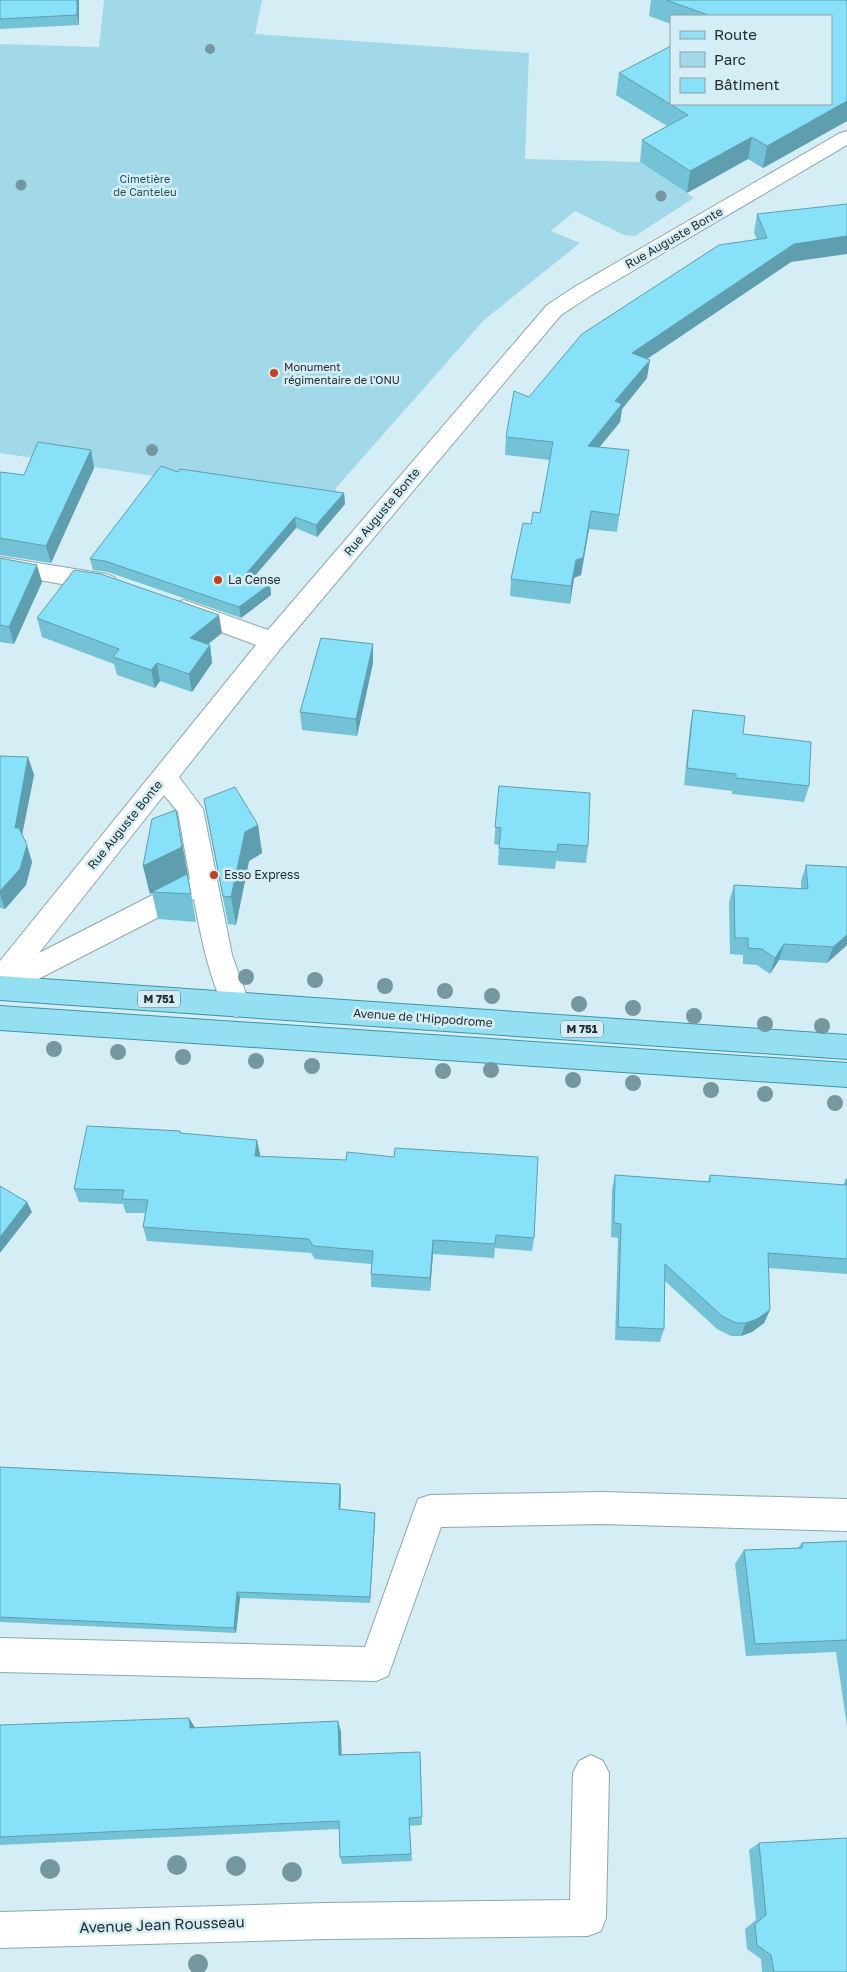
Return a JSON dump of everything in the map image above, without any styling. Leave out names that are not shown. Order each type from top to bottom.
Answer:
[{"type":"main road","name":"Avenue de l'Hippodrome","points":[[0,985],[236,1005],[847,1047]]},
{"type":"main road","name":"M 751","points":[[0,1018],[847,1075]]},
{"type":"street","name":"Rue Auguste Bonte","points":[[0,985],[272,642],[554,310],[583,290],[842,147]]},
{"type":"street","points":[[0,565],[89,579],[127,588]]},
{"type":"street","points":[[162,601],[272,642]]},
{"type":"street","points":[[164,777],[190,809],[218,955],[236,1005]]},
{"type":"street","points":[[0,985],[204,882]]},
{"type":"street","points":[[0,1655],[376,1664],[430,1511],[602,1508],[847,1515]]},
{"type":"street","name":"Avenue Jean Rousseau","points":[[0,1930],[325,1921],[588,1918],[591,1773]]},
{"type":"green space","name":"Cimetière de Canteleu","points":[[104,0],[262,0],[255,34],[529,53],[525,159],[640,162],[694,198],[635,236],[624,235],[575,211],[551,231],[580,243],[484,320],[336,488],[334,503],[0,453],[0,44],[99,47]]},
{"type":"building","points":[[0,0],[77,0],[77,15],[0,19]]},
{"type":"building","points":[[666,0],[847,1],[847,101],[767,146],[752,137],[690,171],[642,140],[688,115],[672,105],[832,105],[832,15],[708,15]]},
{"type":"building","points":[[670,47],[670,104],[619,73]]},
{"type":"building","points":[[847,204],[847,236],[794,244],[632,353],[650,360],[615,401],[622,404],[588,446],[629,450],[619,515],[591,511],[583,558],[576,560],[571,586],[511,579],[523,523],[531,524],[533,512],[540,513],[553,442],[506,437],[514,391],[529,397],[582,334],[719,245],[767,238],[757,214]]},
{"type":"building","points":[[38,442],[91,450],[46,546],[0,538],[0,472],[24,475]]},
{"type":"building","points":[[161,466],[178,472],[180,469],[344,493],[316,525],[295,517],[245,575],[270,584],[239,607],[105,561],[90,559]]},
{"type":"building","points":[[0,558],[37,565],[9,627],[0,625]]},
{"type":"building","points":[[74,570],[101,574],[219,615],[190,638],[210,645],[189,674],[157,663],[151,670],[113,657],[119,649],[37,618]]},
{"type":"building","points":[[321,638],[373,644],[356,719],[300,712]]},
{"type":"building","points":[[693,710],[745,716],[743,734],[811,742],[809,786],[736,778],[736,774],[687,768]]},
{"type":"building","points":[[0,756],[28,757],[15,828],[19,828],[27,845],[20,869],[0,891]]},
{"type":"building","points":[[499,786],[590,793],[588,846],[558,844],[557,852],[499,848],[501,828],[495,827]]},
{"type":"building","points":[[235,787],[258,825],[245,832],[231,897],[223,896],[204,799]]},
{"type":"building","points":[[176,810],[182,847],[143,866],[152,819]]},
{"type":"building","points":[[806,865],[847,867],[847,935],[833,947],[784,944],[775,958],[762,949],[748,948],[748,938],[735,938],[734,885],[808,889]]},
{"type":"building","points":[[187,874],[191,894],[152,892]]},
{"type":"building","points":[[87,1126],[180,1131],[180,1133],[257,1140],[255,1156],[346,1160],[347,1152],[394,1157],[395,1148],[538,1157],[534,1238],[496,1235],[495,1244],[433,1240],[430,1278],[371,1274],[373,1251],[313,1246],[309,1239],[143,1227],[148,1200],[122,1199],[124,1190],[74,1189]]},
{"type":"building","points":[[615,1175],[710,1182],[710,1175],[846,1185],[847,1179],[847,1259],[768,1253],[770,1310],[757,1319],[746,1323],[736,1323],[722,1316],[665,1264],[664,1329],[618,1327],[621,1224],[614,1223]]},
{"type":"building","points":[[0,1186],[27,1202],[0,1237]]},
{"type":"building","points":[[0,1467],[340,1484],[339,1509],[375,1513],[370,1597],[237,1592],[234,1628],[0,1617]]},
{"type":"building","points":[[847,1541],[847,1640],[755,1644],[744,1550],[802,1548],[802,1543]]},
{"type":"building","points":[[189,1718],[190,1728],[338,1721],[339,1755],[420,1752],[422,1817],[409,1818],[411,1854],[340,1857],[339,1821],[0,1837],[0,1725]]},
{"type":"building","points":[[847,1838],[847,1972],[774,1972],[771,1955],[757,1945],[755,1924],[766,1915],[759,1843]]},
{"type":"place","name":"Monument régimentaire de l'ONU","points":[[274,373]]},
{"type":"place","name":"La Cense","points":[[218,580]]},
{"type":"place","name":"Esso Express","points":[[214,875]]}]
